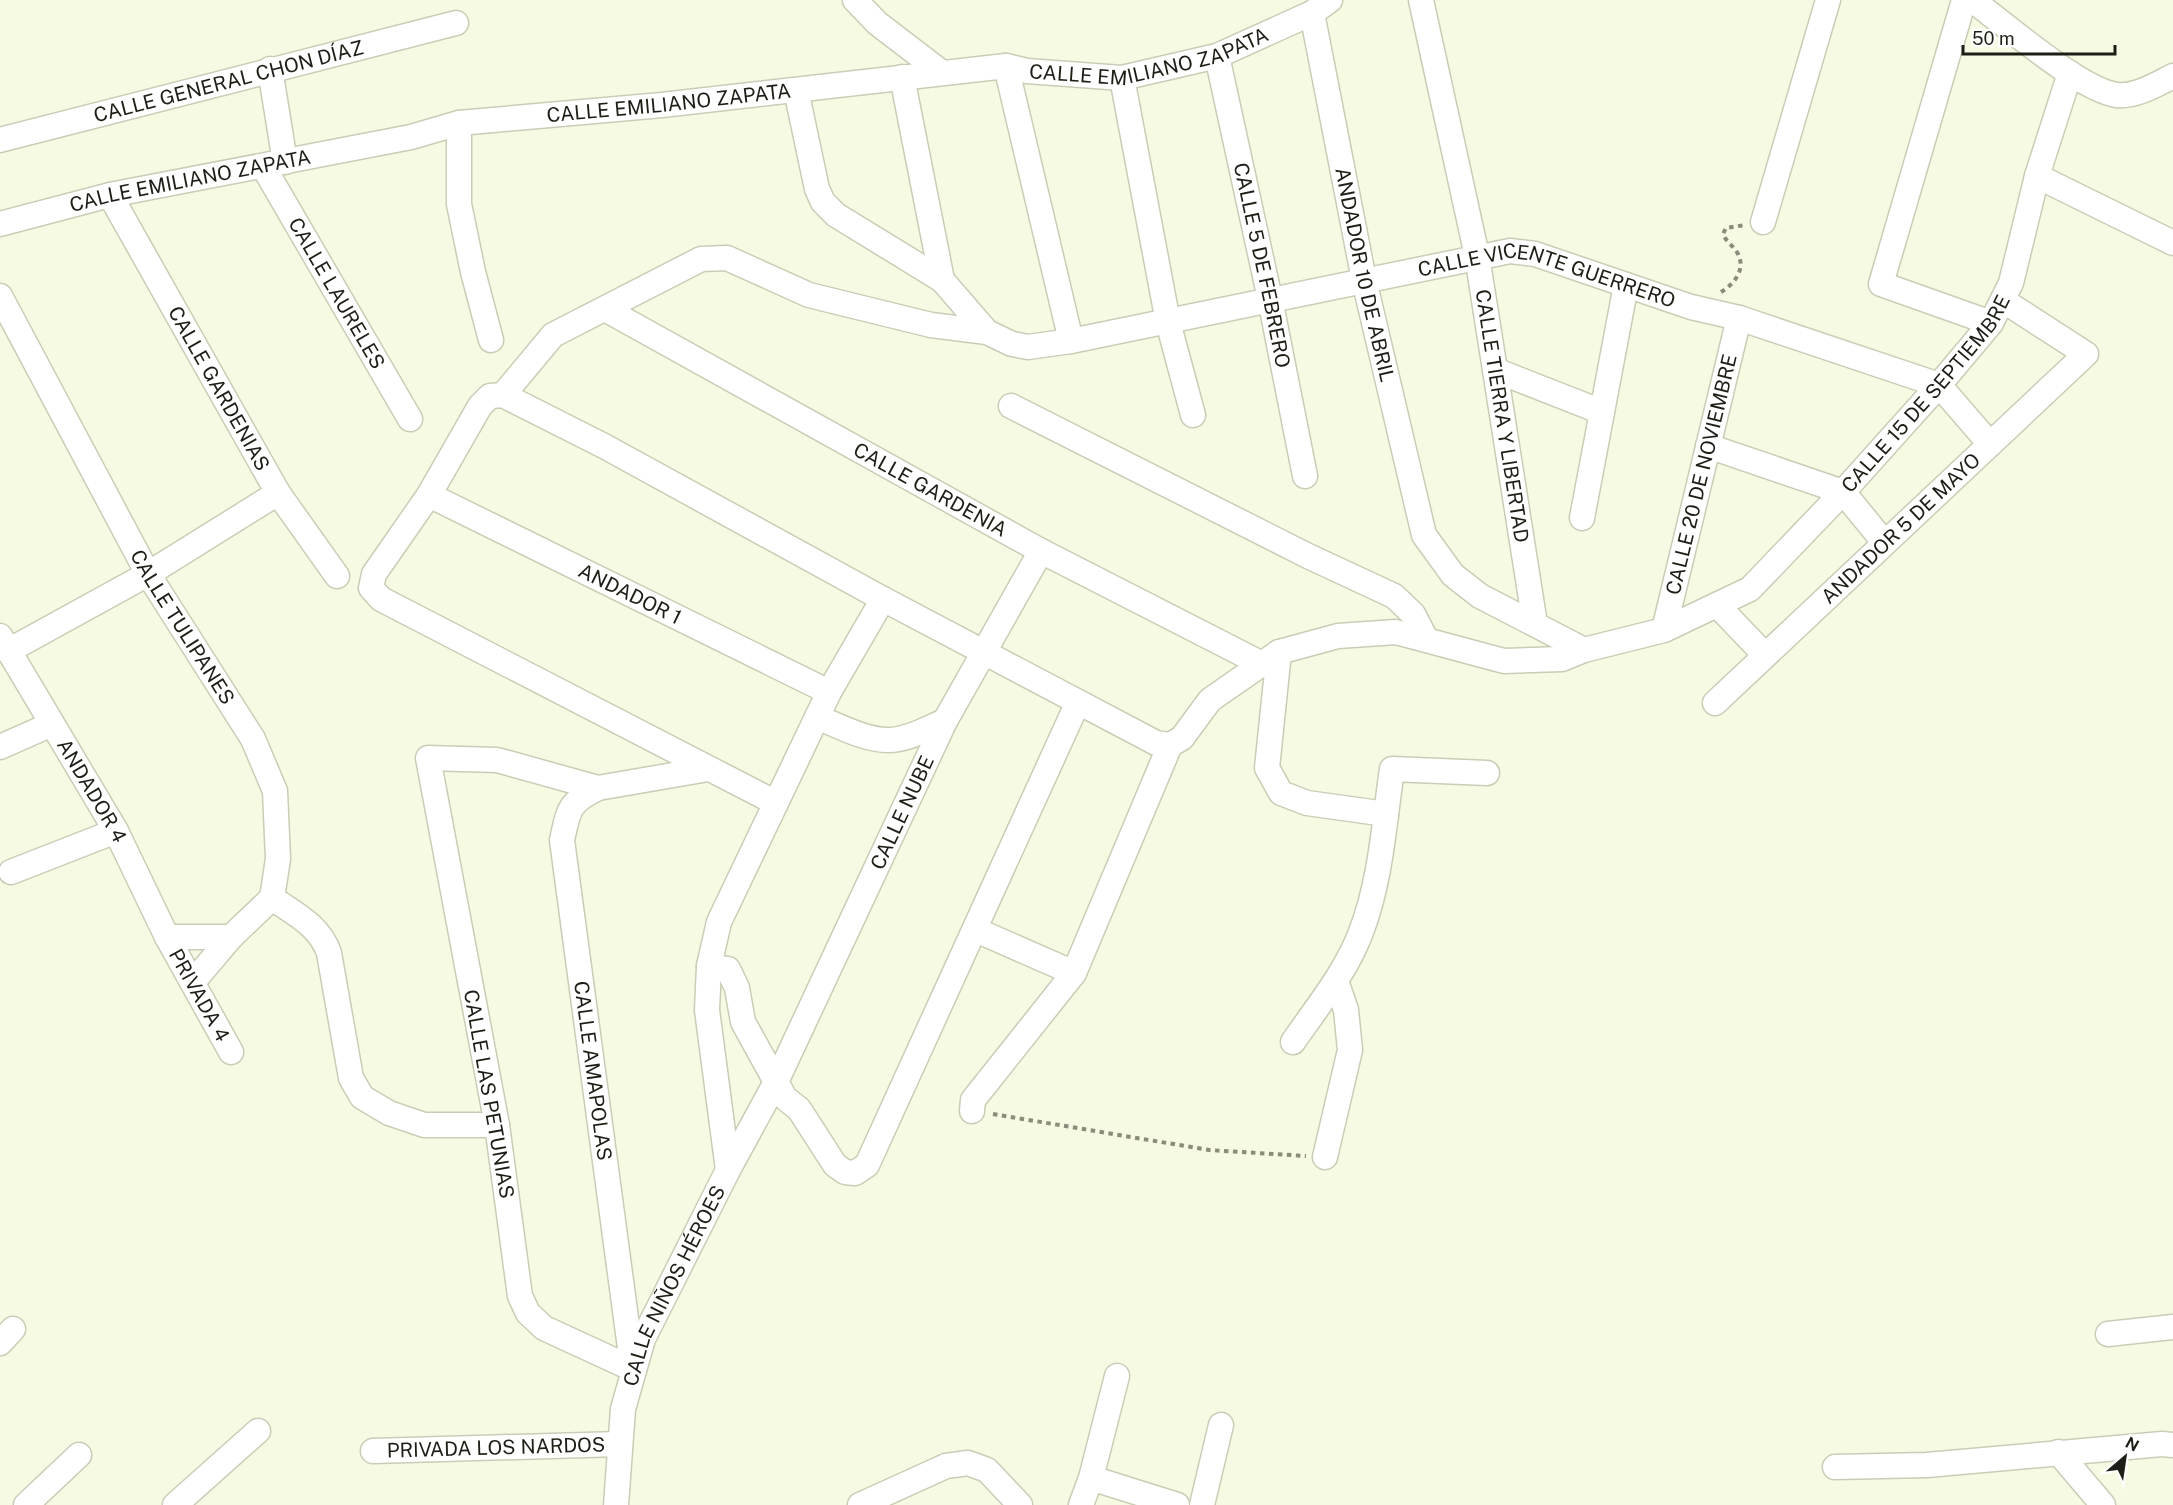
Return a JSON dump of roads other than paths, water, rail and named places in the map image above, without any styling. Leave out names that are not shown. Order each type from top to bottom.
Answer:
[{"type":"street","points":[[855,0],[877,23],[941,72]]},
{"type":"street","name":"CALLE TIERRA Y LIBERTAD","points":[[1421,0],[1477,256],[1535,624]]},
{"type":"street","points":[[1763,222],[1828,0]]},
{"type":"street","points":[[1964,0],[1881,284],[1990,323]]},
{"type":"street","points":[[1972,0],[2090,87],[2118,95],[2145,90],[2173,76]]},
{"type":"street","name":"CALLE EMILIANO ZAPATA","points":[[0,224],[110,195],[411,137],[459,123],[796,90],[1006,66],[1027,71],[1122,78],[1217,56],[1321,6]]},
{"type":"street","name":"ANDADOR 10 DE ABRIL","points":[[1321,6],[1364,280],[1424,535],[1453,575],[1480,597],[1535,624]]},
{"type":"street","name":"CALLE GENERAL CHON DÍAZ","points":[[0,140],[456,23]]},
{"type":"street","name":"CALLE 5 DE FEBRERO","points":[[1217,56],[1270,299],[1305,476]]},
{"type":"street","points":[[1006,66],[1071,341]]},
{"type":"street","points":[[270,69],[274,164]]},
{"type":"street","name":"CALLE 15 DE SEPTIEMBRE","points":[[1269,658],[1338,636],[1396,632],[1504,661],[1562,658],[1584,650],[1664,630],[1750,589],[1843,492],[1939,385],[1990,323],[2004,301],[2011,283],[2037,176],[2070,73]]},
{"type":"street","points":[[902,77],[942,280]]},
{"type":"street","points":[[1122,78],[1168,322],[1193,415]]},
{"type":"street","points":[[796,90],[818,189],[823,202],[836,215],[942,280],[987,332]]},
{"type":"street","points":[[459,123],[459,204],[491,340]]},
{"type":"street","name":"CALLE LAURELES","points":[[274,164],[410,419]]},
{"type":"street","points":[[2037,176],[2173,243]]},
{"type":"street","name":"CALLE GARDENIAS","points":[[110,195],[278,494],[337,576]]},
{"type":"street","name":"CALLE VICENTE GUERRERO","points":[[987,332],[1012,344],[1028,347],[1071,341],[1510,251],[1535,254],[1691,307],[1739,318],[1939,385]]},
{"type":"street","points":[[503,395],[554,335],[701,259],[727,258],[809,295],[931,325],[987,332]]},
{"type":"street","points":[[1582,518],[1626,285]]},
{"type":"street","name":"CALLE TULIPANES","points":[[0,296],[148,574],[253,739],[275,791],[278,859],[272,898]]},
{"type":"street","name":"ANDADOR 5 DE MAYO","points":[[1715,703],[1764,654],[2086,354],[2004,301]]},
{"type":"street","name":"CALLE GARDENIA","points":[[605,309],[1041,551],[1269,658]]},
{"type":"street","name":"CALLE 20 DE NOVIEMBRE","points":[[1664,630],[1739,318]]},
{"type":"street","points":[[1495,370],[1602,412]]},
{"type":"street","points":[[1939,385],[1990,444]]},
{"type":"street","points":[[776,804],[381,599],[371,588],[374,574],[429,495],[480,406],[490,396],[503,395],[604,446],[883,599],[1156,743],[1170,745]]},
{"type":"street","points":[[1011,406],[1308,556],[1394,596],[1413,614],[1426,639]]},
{"type":"street","points":[[1708,446],[1843,492],[1884,542]]},
{"type":"street","points":[[4,643],[148,574],[278,494]]},
{"type":"street","name":"ANDADOR 1","points":[[429,495],[829,692]]},
{"type":"street","name":"CALLE NUBE","points":[[776,1082],[945,721],[1041,551]]},
{"type":"street","points":[[728,1170],[707,1010],[709,966],[719,922],[829,692],[883,599]]},
{"type":"street","points":[[1717,605],[1764,654]]},
{"type":"street","points":[[1535,624],[1584,650]]},
{"type":"street","name":"ANDADOR 4","points":[[4,643],[116,831],[167,937]]},
{"type":"street","points":[[972,1111],[970,1106],[973,1100],[1074,973],[1170,745],[1182,738],[1210,700],[1269,658]]},
{"type":"street","points":[[1269,658],[1268,768],[1281,793],[1307,803],[1386,814]]},
{"type":"street","points":[[709,966],[728,969],[732,974],[737,988],[742,1022],[785,1098],[799,1109],[835,1165],[845,1172],[855,1173],[867,1166],[1078,702]]},
{"type":"street","points":[[817,717],[857,733],[888,740],[911,735],[945,721]]},
{"type":"street","points":[[0,747],[52,724]]},
{"type":"street","name":"CALLE LAS PETUNIAS","points":[[598,788],[497,760],[428,758],[497,1125],[520,1296],[528,1313],[544,1328],[633,1369]]},
{"type":"street","points":[[598,788],[708,769]]},
{"type":"street","points":[[1293,1042],[1336,981],[1361,933],[1379,873],[1392,769],[1487,773]]},
{"type":"street","name":"CALLE AMAPOLAS","points":[[598,788],[576,799],[568,814],[562,840],[633,1369]]},
{"type":"street","points":[[10,872],[116,831]]},
{"type":"street","points":[[193,982],[231,937],[272,898],[312,925],[324,938],[330,953],[351,1078],[362,1097],[389,1113],[424,1125],[497,1125]]},
{"type":"street","points":[[976,930],[1074,973]]},
{"type":"street","points":[[167,937],[231,937]]},
{"type":"street","name":"PRIVADA 4","points":[[167,937],[231,1052]]},
{"type":"street","points":[[1325,1157],[1350,1050],[1346,1010],[1336,981]]},
{"type":"street","name":"CALLE NIÑOS HÉROES","points":[[616,1505],[623,1409],[643,1339],[728,1170],[776,1082]]},
{"type":"street","points":[[2108,1334],[2173,1327]]},
{"type":"street","points":[[1081,1505],[1091,1478],[1117,1376]]},
{"type":"street","points":[[1202,1505],[1221,1425]]},
{"type":"street","points":[[174,1505],[258,1431]]},
{"type":"street","name":"PRIVADA LOS NARDOS","points":[[373,1451],[620,1444]]},
{"type":"street","points":[[1835,1467],[1927,1465],[2058,1452],[2173,1445]]},
{"type":"street","points":[[2058,1452],[2103,1505]]},
{"type":"street","points":[[26,1505],[79,1455]]},
{"type":"street","points":[[860,1505],[946,1466],[968,1463],[987,1470],[1020,1505]]},
{"type":"street","points":[[1091,1478],[1177,1505]]}]
